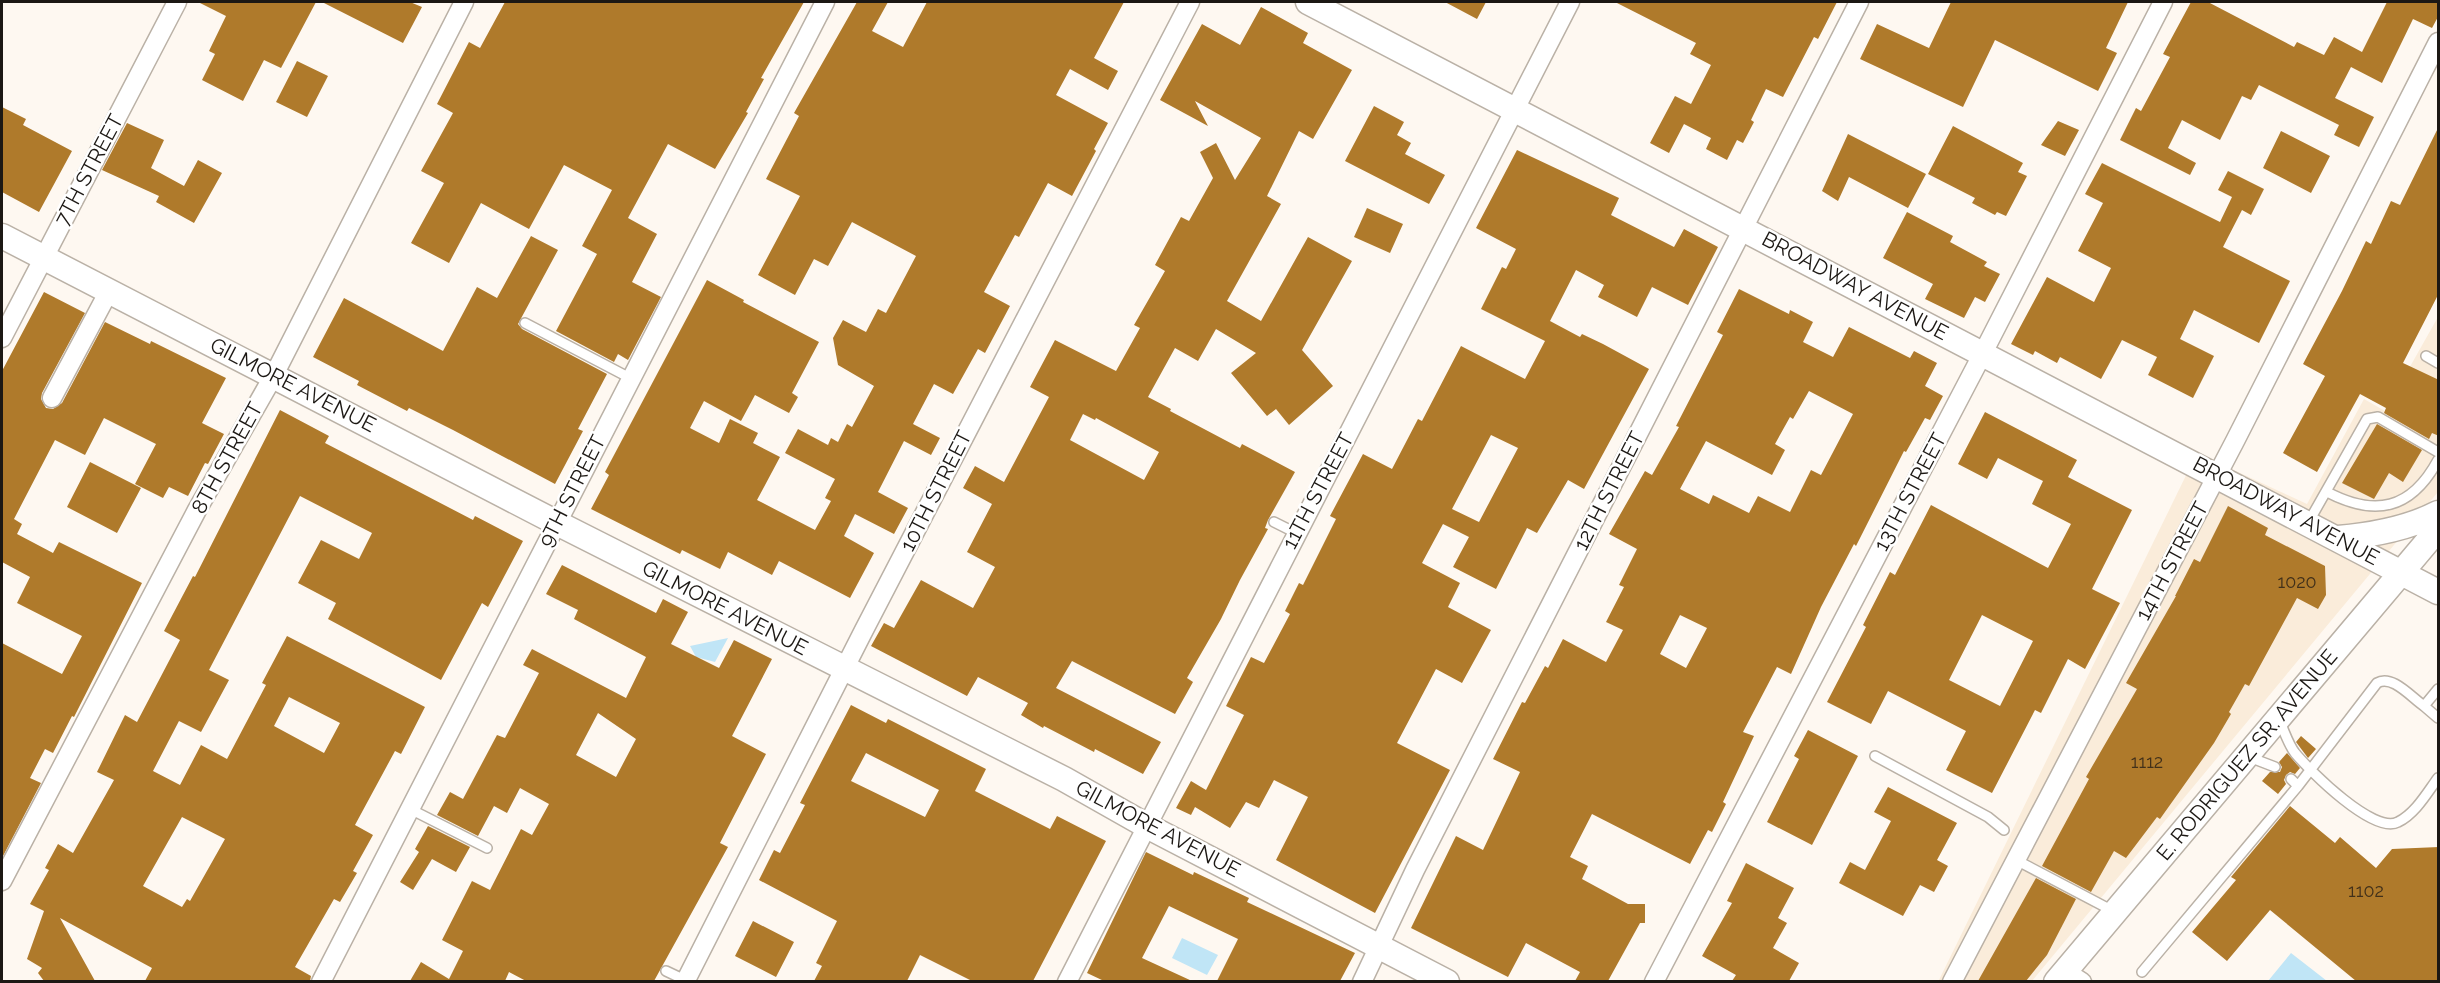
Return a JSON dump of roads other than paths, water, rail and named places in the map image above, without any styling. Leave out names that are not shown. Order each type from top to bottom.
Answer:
[{"type":"main road","name":"BROADWAY AVENUE","points":[[1308,2],[2439,592]]},
{"type":"main road","name":"GILMORE AVENUE","points":[[2,236],[557,523],[1064,779],[1147,826],[1448,981]]},
{"type":"main road","points":[[2338,538],[2368,535],[2404,527],[2438,527]]},
{"type":"main road","name":"E. RODRIGUEZ SR. AVENUE","points":[[2067,978],[2115,912],[2438,527]]},
{"type":"street","name":"7TH STREET","points":[[2,338],[177,2]]},
{"type":"street","name":"8TH STREET","points":[[2,881],[197,510],[274,375],[464,2]]},
{"type":"street","name":"9TH STREET","points":[[321,981],[825,2]]},
{"type":"street","name":"10TH STREET","points":[[685,981],[1190,2]]},
{"type":"street","name":"11TH STREET","points":[[1067,981],[1570,2]]},
{"type":"street","name":"12TH STREET","points":[[1362,981],[1404,892],[1859,2]]},
{"type":"street","name":"13TH STREET","points":[[1654,981],[1983,353],[2163,2]]},
{"type":"street","name":"14TH STREET","points":[[1952,981],[2217,475],[2439,42]]},
{"type":"street","points":[[52,398],[109,291]]},
{"type":"lane","points":[[525,322],[630,378]]},
{"type":"lane","points":[[2426,356],[2439,363]]},
{"type":"lane","points":[[2308,523],[2367,419],[2372,416],[2378,417],[2439,452]]},
{"type":"lane","points":[[2327,492],[2362,506],[2388,506],[2419,486],[2439,460]]},
{"type":"lane","points":[[1274,522],[1296,533]]},
{"type":"lane","points":[[2142,972],[2294,782],[2312,770],[2377,683],[2383,680],[2390,681],[2439,718]]},
{"type":"lane","points":[[2424,706],[2439,689]]},
{"type":"lane","points":[[2278,718],[2294,752],[2351,806],[2373,819],[2391,824],[2398,822],[2417,805],[2439,778]]},
{"type":"lane","points":[[1875,756],[1988,817],[2004,831]]},
{"type":"lane","points":[[2246,756],[2275,767]]},
{"type":"lane","points":[[410,809],[487,848]]},
{"type":"lane","points":[[2016,860],[2115,912]]},
{"type":"lane","points":[[666,971],[685,981]]},
{"type":"water","points":[[728,638],[715,662],[696,657],[690,646]]},
{"type":"water","points":[[1182,938],[1218,955],[1207,975],[1172,958]]},
{"type":"water","points":[[2291,953],[2327,981],[2268,981]]}]
